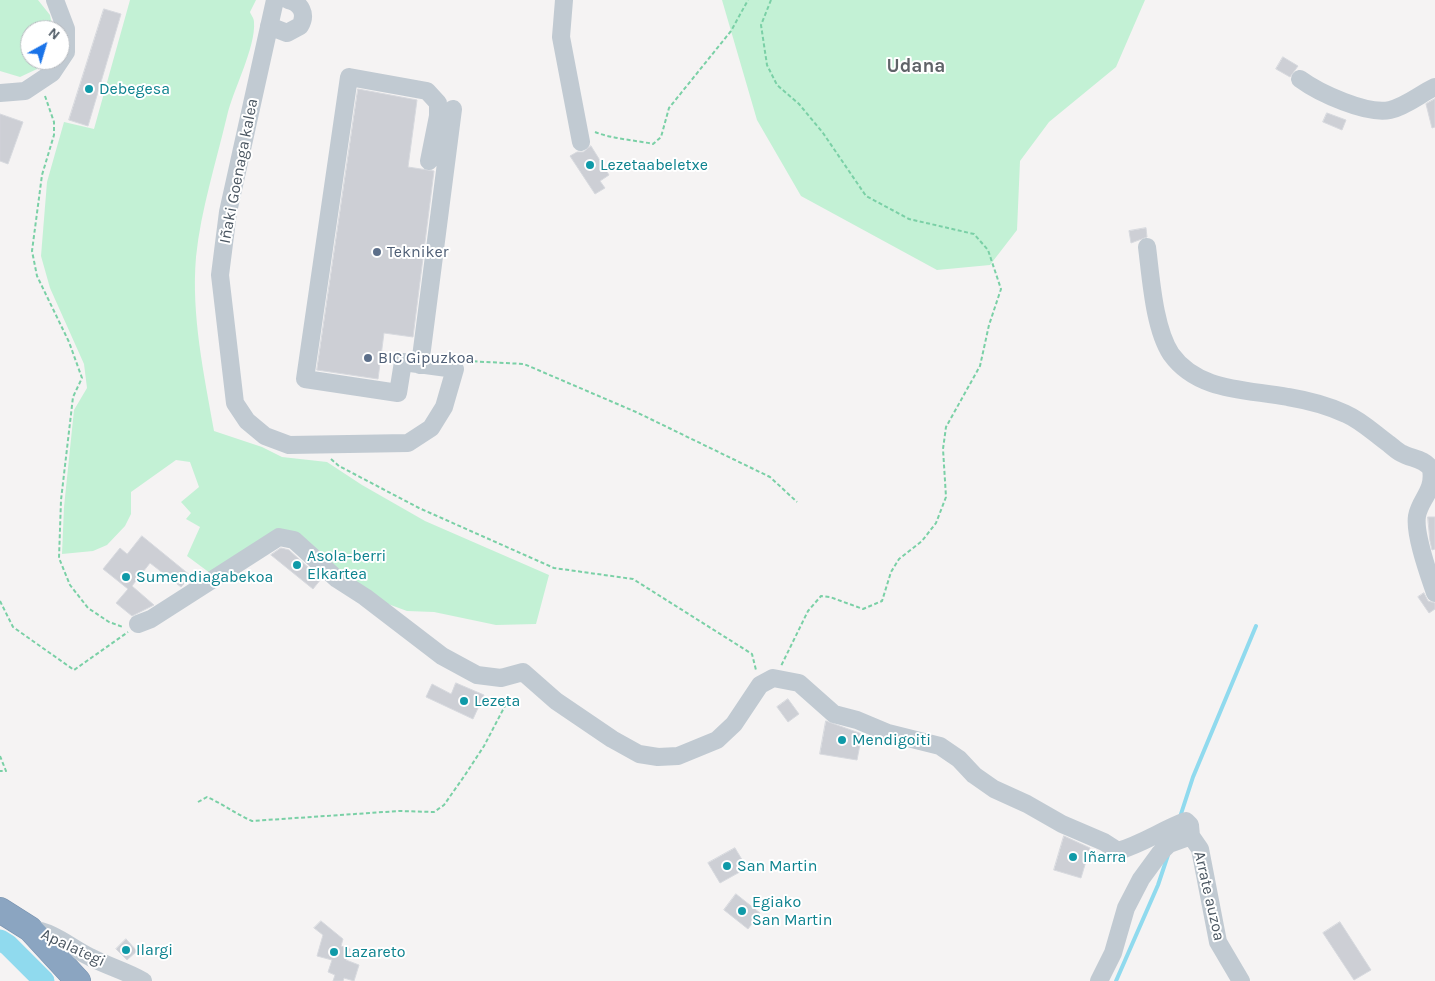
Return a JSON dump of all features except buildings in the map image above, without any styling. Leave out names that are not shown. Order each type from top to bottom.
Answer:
[{"type":"highway","points":[[0,910],[30,929],[78,981]]},
{"type":"street","points":[[0,93],[24,91],[38,83],[52,73],[66,52],[66,29],[56,0]]},
{"type":"street","points":[[272,13],[287,33],[300,26],[304,17],[302,10],[295,2],[288,0]]},
{"type":"street","points":[[564,0],[561,37],[579,135]]},
{"type":"street","name":"Iñaki Goenaga kalea","points":[[272,13],[227,221],[220,275],[228,358],[236,403],[247,421],[265,436],[289,445],[408,443],[431,428],[444,407],[455,369]]},
{"type":"street","points":[[428,161],[438,116],[438,103],[428,90],[349,77],[305,378],[398,393],[403,362],[455,369]]},
{"type":"street","points":[[1300,79],[1351,105],[1379,111],[1401,106],[1435,87]]},
{"type":"street","points":[[420,364],[453,109]]},
{"type":"street","points":[[1147,247],[1157,319],[1171,353],[1190,372],[1198,378],[1220,387],[1290,397],[1345,414],[1356,419],[1401,453],[1424,462],[1429,466],[1433,474],[1434,485],[1430,496],[1421,506],[1417,517],[1423,555],[1435,593]]},
{"type":"street","points":[[138,624],[151,619],[279,538],[294,540],[337,579],[365,597],[442,656],[477,675],[501,678],[524,672],[556,701],[639,754],[678,756],[717,740],[734,724],[760,685],[773,678],[779,678],[799,682],[834,714],[857,720],[888,733],[940,746],[959,759],[974,775],[994,790],[1027,804],[1062,824],[1118,850],[1135,846],[1184,827]]},
{"type":"street","name":"Arrate auzoa","points":[[1099,981],[1113,953],[1126,908],[1141,879],[1184,827],[1200,849],[1218,942],[1242,981]]},
{"type":"street","name":"Apalategi","points":[[30,929],[46,931],[90,957],[143,981]]},
{"type":"path","points":[[579,135],[585,128],[604,136],[626,137],[653,144],[661,137],[669,108],[731,30],[748,0]]},
{"type":"path","points":[[771,0],[761,25],[767,65],[777,85],[799,104],[823,133],[866,196],[909,219],[974,234],[988,250],[1001,289],[989,325],[980,366],[946,427],[943,449],[946,497],[936,523],[922,541],[899,559],[891,572],[882,601],[863,609],[830,596],[821,596],[808,611],[781,662],[779,678]]},
{"type":"path","points":[[38,83],[54,122],[54,135],[42,175],[32,251],[37,276],[69,342],[82,378],[73,397],[61,500],[59,558],[70,585],[88,608],[119,627],[138,624]]},
{"type":"path","points":[[455,369],[470,360],[524,364],[636,412],[770,476],[797,502]]},
{"type":"path","points":[[314,445],[339,466],[419,508],[554,568],[633,579],[752,654],[760,685]]},
{"type":"path","points":[[0,601],[13,627],[74,670],[138,624]]},
{"type":"path","points":[[198,802],[207,797],[220,803],[235,814],[252,821],[399,812],[434,812],[444,805],[465,775],[484,746],[506,704]]},
{"type":"path","points":[[0,756],[6,771],[0,771]]},
{"type":"green space","points":[[0,0],[38,0],[50,15],[51,20],[20,20],[20,70],[35,70],[20,77],[0,71]]},
{"type":"green space","points":[[130,0],[256,0],[250,12],[254,22],[254,32],[248,56],[227,116],[205,204],[196,257],[195,301],[197,323],[214,431],[262,447],[282,457],[327,462],[362,485],[425,521],[549,575],[536,624],[496,625],[434,612],[407,611],[388,604],[338,572],[298,534],[210,573],[187,556],[200,527],[186,519],[191,513],[181,502],[199,487],[190,462],[176,460],[131,492],[131,514],[125,526],[107,545],[93,551],[62,554],[64,507],[74,410],[87,388],[84,364],[50,288],[41,256],[47,182],[64,122],[94,129]]},
{"type":"green space","points":[[722,0],[1145,0],[1116,67],[1049,122],[1020,161],[1017,230],[990,265],[937,270],[801,196],[757,120]]},
{"type":"waterway","points":[[1180,817],[1193,777],[1256,626]]},
{"type":"waterway","points":[[1116,981],[1158,885],[1168,855]]},
{"type":"waterway","points":[[0,940],[8,945],[44,981]]},
{"type":"place","name":"Debegesa","points":[[89,89]]},
{"type":"place","name":"Lezetaabeletxe","points":[[590,165]]},
{"type":"place","name":"Tekniker","points":[[377,252]]},
{"type":"place","name":"BIC Gipuzkoa","points":[[368,358]]},
{"type":"place","name":"Asola-berri Elkartea","points":[[297,565]]},
{"type":"place","name":"Sumendiagabekoa","points":[[126,577]]},
{"type":"place","name":"Lezeta","points":[[464,701]]},
{"type":"place","name":"Mendigoiti","points":[[842,740]]},
{"type":"place","name":"Iñarra","points":[[1073,857]]},
{"type":"place","name":"San Martin","points":[[727,866]]},
{"type":"place","name":"Egiako San Martin","points":[[742,911]]},
{"type":"place","name":"Ilargi","points":[[126,950]]},
{"type":"place","name":"Lazareto","points":[[334,952]]},
{"type":"district","name":"Udana","points":[[916,67]]}]
